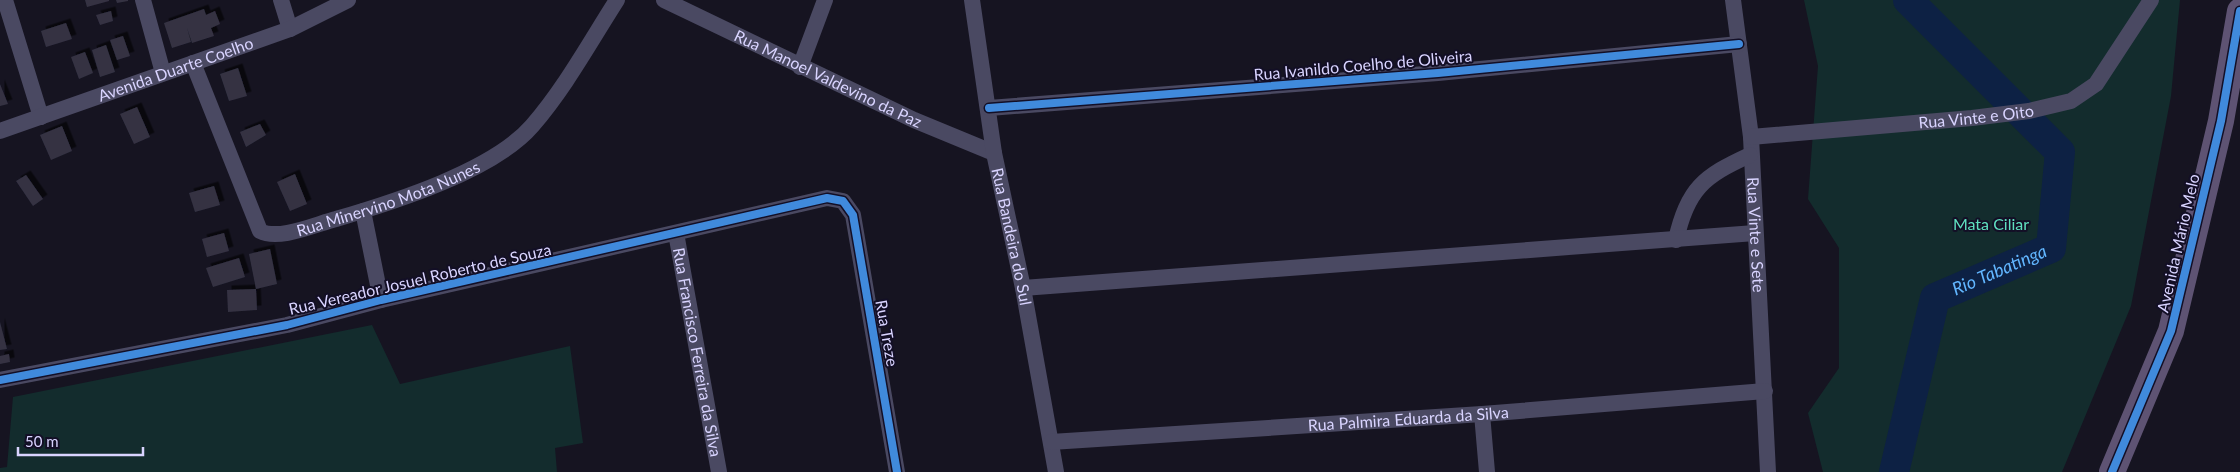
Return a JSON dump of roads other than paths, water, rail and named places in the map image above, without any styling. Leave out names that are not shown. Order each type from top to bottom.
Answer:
[{"type":"main road","name":"Avenida Mário Melo","points":[[2112,472],[2172,331],[2230,116],[2240,11]]},
{"type":"street","points":[[5,0],[41,117]]},
{"type":"street","points":[[143,0],[163,73]]},
{"type":"street","points":[[281,0],[290,29]]},
{"type":"street","name":"Avenida Duarte Coelho","points":[[0,131],[290,29],[348,0]]},
{"type":"street","name":"Rua Minervino Mota Nunes","points":[[193,63],[260,231],[276,236],[363,211],[475,169],[506,149],[532,127],[616,0]]},
{"type":"street","name":"Rua Manoel Valdevino da Paz","points":[[664,0],[800,67],[914,120],[994,154]]},
{"type":"street","points":[[800,67],[825,0]]},
{"type":"street","name":"Rua Bandeira do Sul","points":[[972,0],[989,108],[994,154],[1023,288],[1056,472]]},
{"type":"street","name":"Rua Vinte e Sete","points":[[1733,0],[1750,137],[1768,472]]},
{"type":"street","name":"Rua Vinte e Oito","points":[[1750,137],[1972,118],[2029,110],[2071,101],[2096,84],[2151,0]]},
{"type":"street","name":"Rua Ivanildo Coelho de Oliveira","points":[[989,108],[1438,73],[1739,44]]},
{"type":"street","points":[[1676,240],[1682,214],[1694,191],[1718,169],[1750,155]]},
{"type":"street","name":"Rua Vereador Josuel Roberto de Souza","points":[[0,380],[288,324],[381,300],[827,198],[844,201]]},
{"type":"street","name":"Rua Treze","points":[[844,201],[853,215],[897,472]]},
{"type":"street","points":[[363,211],[381,300]]},
{"type":"street","name":"Rua Francisco Ferreira da Silva","points":[[676,233],[719,472]]},
{"type":"street","points":[[1023,288],[1756,234]]},
{"type":"street","name":"Rua Palmira Eduarda da Silva","points":[[1051,442],[1482,414],[1765,391]]},
{"type":"street","points":[[1482,414],[1487,472]]},
{"type":"waterway","name":"Rio Tabatinga","points":[[1894,472],[1935,298],[2051,248],[2060,152],[1908,0]]},
{"type":"park label","name":"Mata Ciliar","points":[[1991,224]]}]
